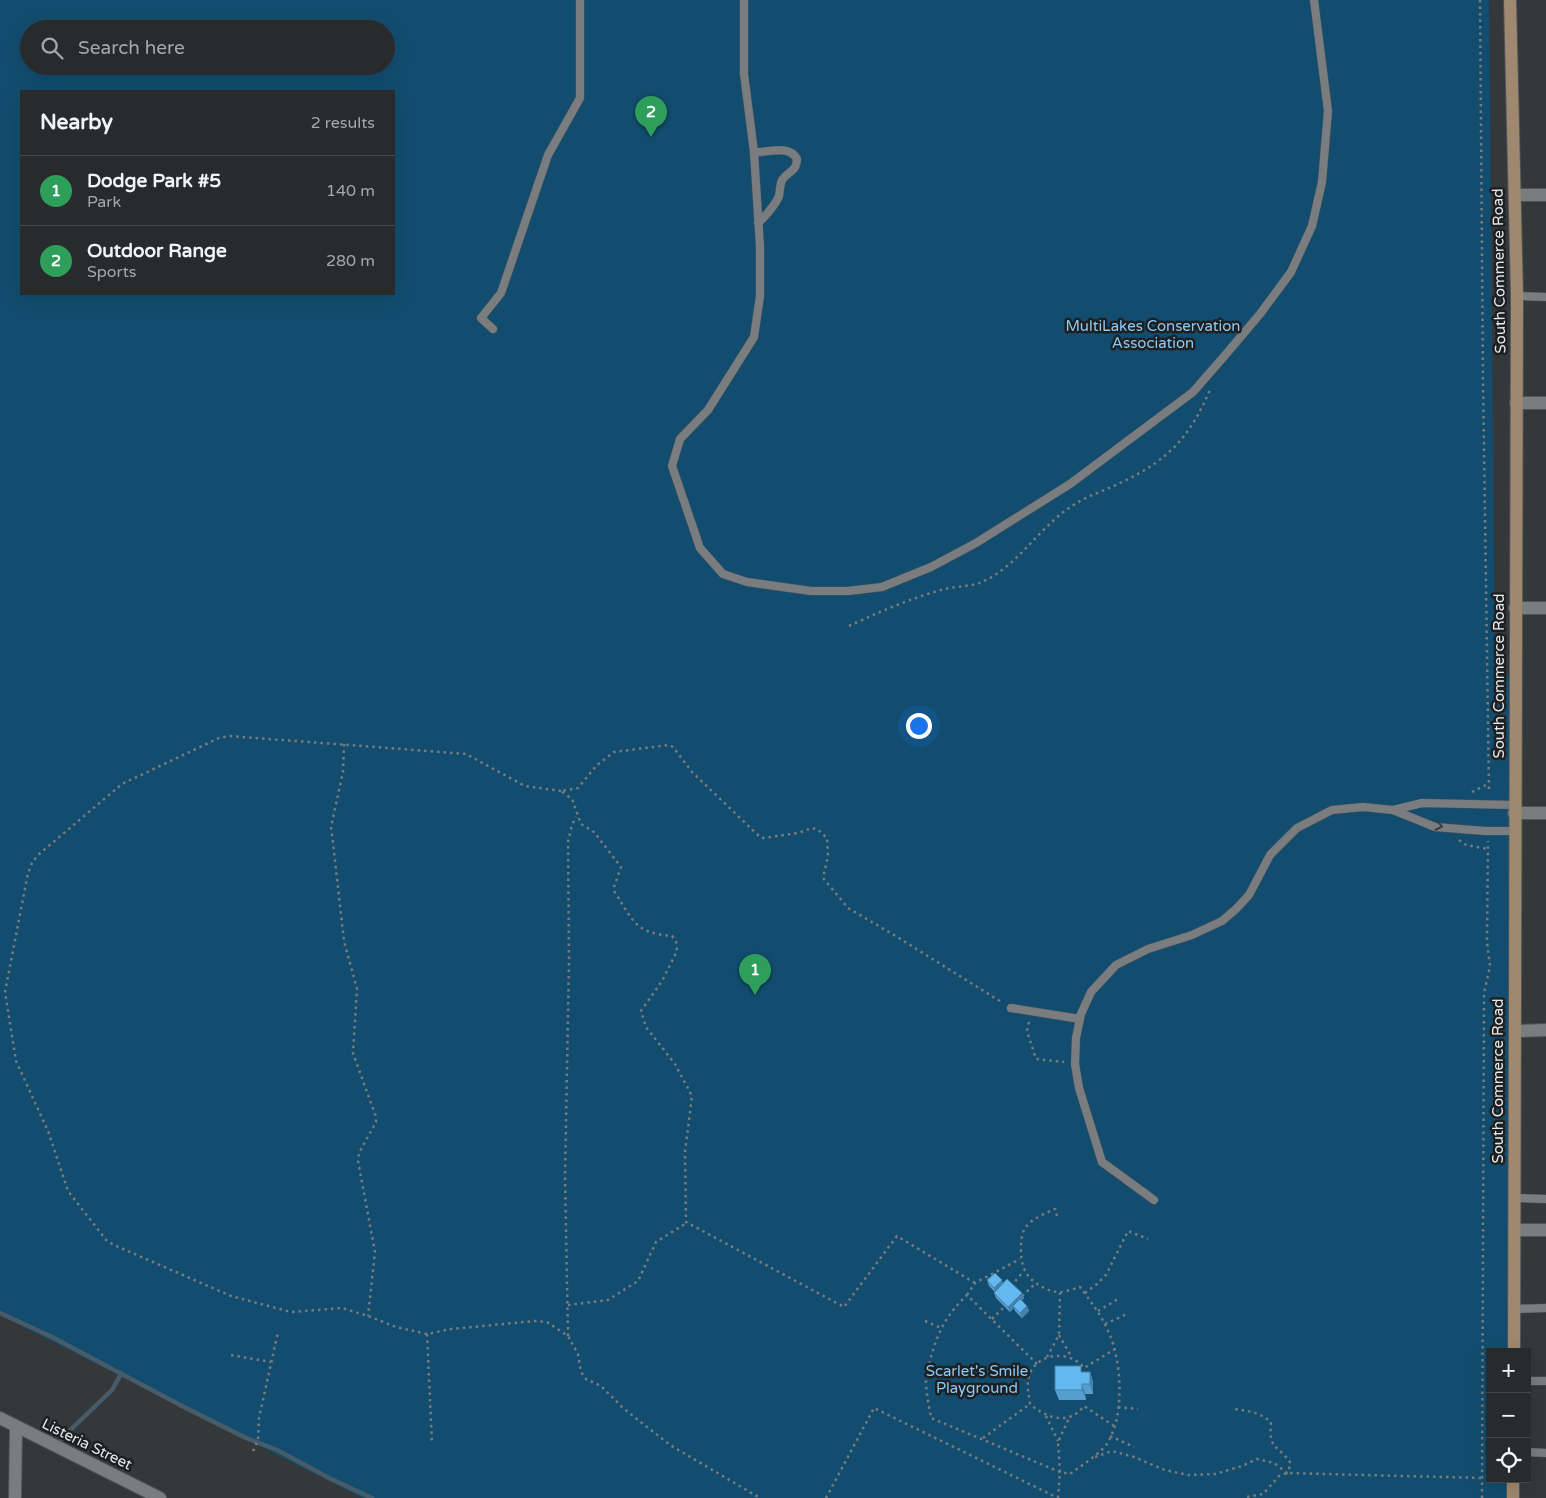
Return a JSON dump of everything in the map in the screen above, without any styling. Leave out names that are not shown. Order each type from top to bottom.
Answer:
[{"type":"street","name":"South Commerce Road","points":[[1510,0],[1517,296],[1514,1348]]},
{"type":"street","points":[[1515,196],[1546,195]]},
{"type":"street","points":[[1516,403],[1546,403]]},
{"type":"street","points":[[1515,608],[1546,608]]},
{"type":"street","points":[[1515,809],[1546,813]]},
{"type":"street","points":[[1514,1031],[1546,1030]]},
{"type":"street","points":[[1515,1230],[1546,1230]]},
{"type":"street","name":"Listeria Street","points":[[0,1418],[160,1498]]},
{"type":"street","points":[[15,1498],[16,1427]]},
{"type":"street","points":[[1512,1498],[1513,1483]]},
{"type":"lane","points":[[494,329],[481,318],[501,293],[548,155],[580,98],[580,0]]},
{"type":"lane","points":[[744,0],[744,74],[754,152],[760,247],[760,296],[754,337],[708,410],[680,439],[672,466],[700,548],[723,574],[748,582],[812,591],[848,591],[882,587],[931,566],[976,543],[1070,484],[1193,392],[1260,314],[1291,272],[1312,226],[1322,182],[1328,111],[1314,0]]},
{"type":"lane","points":[[754,152],[786,150],[792,152],[797,159],[796,168],[782,180],[778,198],[767,215],[758,223]]},
{"type":"lane","points":[[1517,296],[1546,297]]},
{"type":"lane","points":[[1393,810],[1422,803],[1515,809]]},
{"type":"lane","points":[[1154,1200],[1102,1162],[1079,1088],[1075,1064],[1076,1038],[1080,1019],[1091,992],[1116,965],[1148,949],[1192,935],[1222,921],[1249,895],[1270,856],[1297,828],[1332,810],[1363,807],[1393,810],[1435,827],[1515,831]]},
{"type":"lane","points":[[1011,1008],[1080,1019]]},
{"type":"lane","points":[[1515,1198],[1546,1199]]},
{"type":"lane","points":[[1514,1309],[1546,1308]]},
{"type":"lane","points":[[1531,1381],[1546,1381]]},
{"type":"lane","points":[[1531,1452],[1546,1453]]},
{"type":"path","points":[[1480,0],[1489,793]]},
{"type":"path","points":[[849,626],[920,596],[980,583],[996,575],[1071,506],[1097,492],[1124,481],[1160,461],[1178,445],[1187,432],[1212,385]]},
{"type":"path","points":[[760,1498],[670,1445],[623,1408],[600,1386],[586,1379],[581,1372],[578,1354],[568,1336],[547,1322],[535,1321],[450,1329],[427,1334],[396,1327],[368,1316],[336,1308],[291,1312],[231,1296],[107,1241],[68,1190],[48,1131],[16,1061],[5,992],[28,873],[32,863],[38,855],[122,784],[219,738],[230,736],[466,754],[525,786],[561,791],[578,788],[597,765],[614,752],[673,746],[692,772],[760,837],[798,833],[812,828],[817,829],[827,838],[828,856],[823,878],[845,906],[1011,1008]]},
{"type":"path","points":[[344,744],[343,772],[331,827],[344,941],[357,989],[352,1053],[376,1116],[376,1122],[359,1153],[358,1161],[375,1252],[368,1316]]},
{"type":"path","points":[[561,791],[572,799],[581,824],[594,832],[621,867],[614,891],[631,918],[640,929],[655,935],[672,936],[676,942],[677,950],[670,966],[641,1011],[646,1027],[675,1064],[692,1096],[685,1152],[688,1222]]},
{"type":"path","points":[[568,1336],[565,1176],[569,960],[568,842],[572,825],[577,816]]},
{"type":"path","points":[[1454,829],[1456,838],[1466,845],[1488,847],[1487,942],[1490,966],[1484,993],[1482,1498]]},
{"type":"path","points":[[1033,1011],[1027,1031],[1036,1059],[1075,1064]]},
{"type":"path","points":[[1057,1216],[1055,1209],[1031,1221],[1024,1230],[1020,1259],[1024,1271],[1036,1283],[1048,1290],[1060,1292],[1080,1287],[1098,1311],[1115,1349],[1120,1385],[1118,1407],[1114,1426],[1107,1444],[1094,1458]]},
{"type":"path","points":[[688,1222],[844,1306],[897,1236],[975,1283]]},
{"type":"path","points":[[568,1305],[608,1300],[638,1281],[656,1242],[688,1222]]},
{"type":"path","points":[[1084,1293],[1106,1275],[1128,1231],[1148,1239]]},
{"type":"path","points":[[1020,1259],[975,1283],[967,1295],[954,1307],[941,1328],[926,1378],[931,1418],[983,1438],[1060,1472],[1070,1474],[1094,1458],[1112,1451],[1188,1476],[1216,1474],[1257,1460],[1274,1463],[1287,1473]]},
{"type":"path","points":[[1011,1286],[1024,1271]]},
{"type":"path","points":[[1022,1296],[1036,1283]]},
{"type":"path","points":[[1047,1357],[1059,1335],[1060,1292]]},
{"type":"path","points":[[967,1295],[1037,1364]]},
{"type":"path","points":[[1098,1311],[1118,1299]]},
{"type":"path","points":[[992,1319],[1004,1306]]},
{"type":"path","points":[[1105,1324],[1127,1314]]},
{"type":"path","points":[[925,1321],[941,1328]]},
{"type":"path","points":[[253,1450],[258,1440],[259,1418],[278,1332]]},
{"type":"path","points":[[427,1334],[432,1444]]},
{"type":"path","points":[[1059,1335],[1072,1358],[1084,1368],[1115,1349]]},
{"type":"path","points":[[231,1355],[271,1362]]},
{"type":"path","points":[[1072,1358],[1060,1355],[1047,1357],[1037,1364],[1030,1374],[1027,1386],[1030,1404],[1046,1416],[1058,1418],[1070,1416],[1081,1410],[1084,1406],[1114,1426]]},
{"type":"path","points":[[983,1438],[1030,1404]]},
{"type":"path","points":[[1118,1407],[1138,1409]]},
{"type":"path","points":[[826,1498],[874,1408],[1055,1497],[1058,1492],[1060,1472],[1058,1442],[1046,1416]]},
{"type":"path","points":[[1234,1409],[1253,1411],[1263,1415],[1271,1422],[1270,1434],[1274,1446],[1288,1458],[1291,1464],[1287,1473]]},
{"type":"path","points":[[1058,1442],[1070,1416]]},
{"type":"path","points":[[1110,1436],[1134,1447]]},
{"type":"path","points":[[1247,1498],[1263,1494],[1280,1476],[1287,1473],[1483,1478]]},
{"type":"green space","points":[[0,0],[1489,0],[1495,674],[1512,676],[1508,1348],[1486,1348],[1486,1483],[1507,1483],[1507,1498],[363,1498],[0,1315]]},
{"type":"building","points":[[995,1273],[1002,1280],[994,1288],[987,1280]]},
{"type":"building","points":[[1007,1279],[1022,1293],[1008,1307],[994,1293]]},
{"type":"building","points":[[1020,1299],[1027,1306],[1020,1313],[1013,1306]]},
{"type":"building","points":[[1055,1366],[1081,1366],[1081,1372],[1090,1372],[1090,1384],[1082,1384],[1082,1390],[1055,1390]]},
{"type":"waterway","points":[[0,1313],[52,1337],[246,1438],[277,1450],[331,1479],[372,1498]]},
{"type":"waterway","points":[[61,1439],[112,1390],[121,1374]]},
{"type":"place","name":"Outdoor Range","points":[[651,137]]},
{"type":"place","name":"Dodge Park #5","points":[[755,995]]},
{"type":"park label","name":"MultiLakes Conservation Association","points":[[1153,334]]},
{"type":"park label","name":"Scarlet's Smile Playground","points":[[977,1380]]}]
